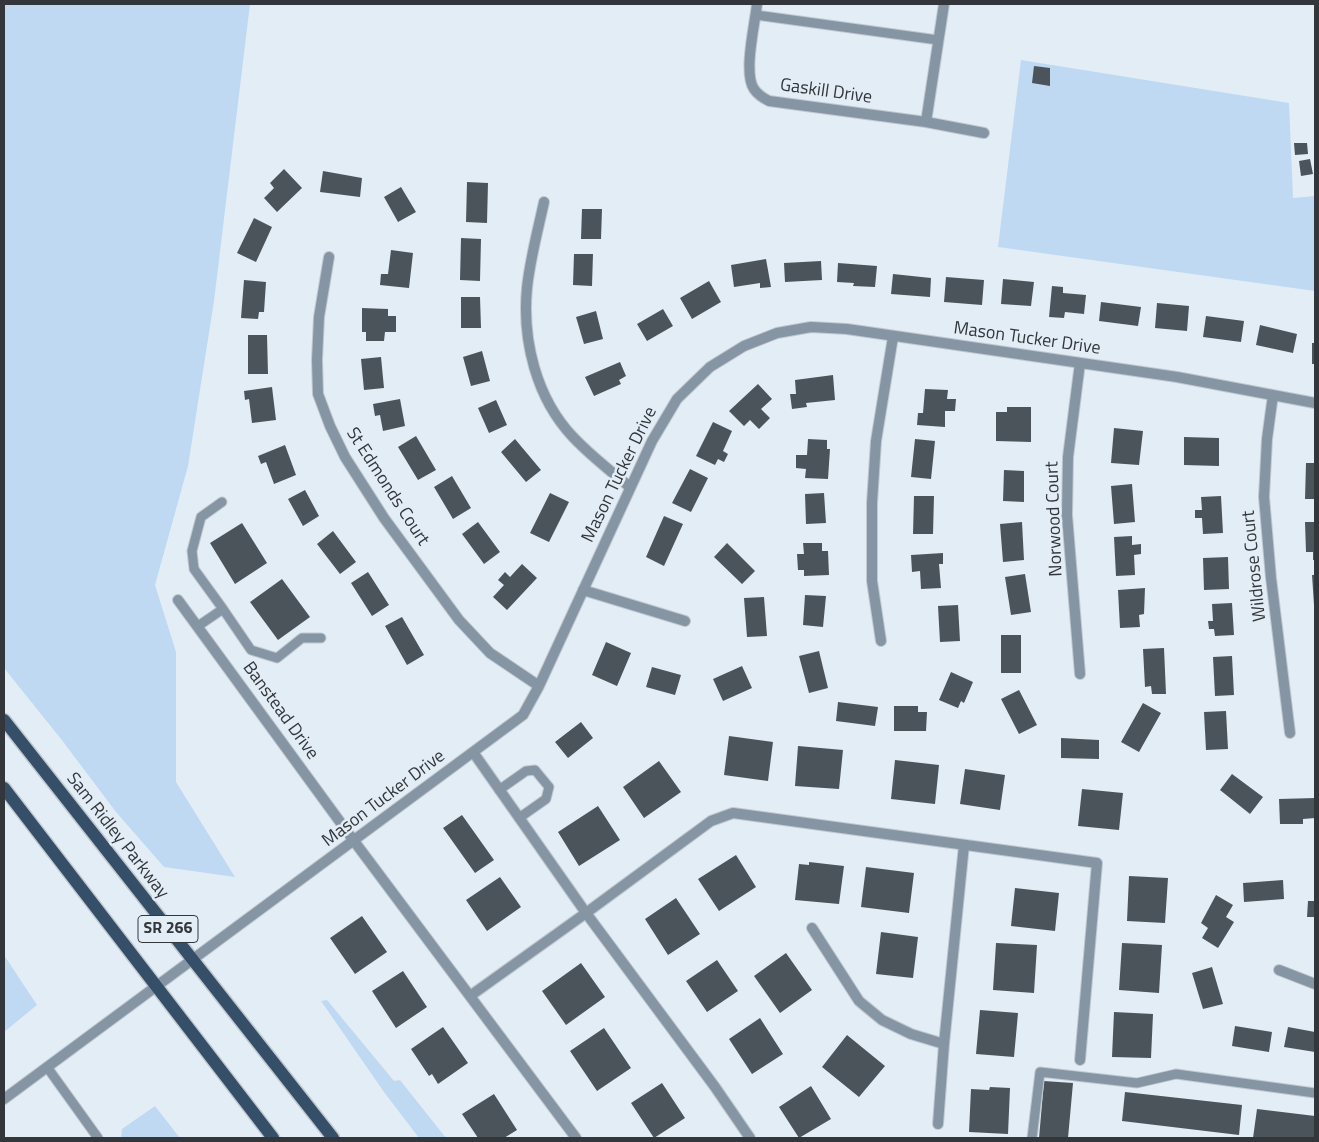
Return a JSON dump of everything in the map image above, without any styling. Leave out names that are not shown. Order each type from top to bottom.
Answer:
[{"type":"main road","name":"Sam Ridley Parkway","points":[[4,720],[333,1138]]},
{"type":"main road","name":"SR 266","points":[[4,788],[274,1138]]},
{"type":"street","name":"Gaskill Drive","points":[[758,4],[749,70],[753,88],[760,96],[769,101],[926,122],[984,133]]},
{"type":"street","points":[[926,122],[944,4]]},
{"type":"street","points":[[544,202],[527,287],[526,327],[537,376],[549,403],[571,436],[630,487]]},
{"type":"street","name":"St Edmonds Court","points":[[329,257],[319,317],[318,394],[344,457],[384,518],[459,620],[490,653],[539,686]]},
{"type":"street","name":"Mason Tucker Drive","points":[[4,1099],[523,715],[539,686],[652,441],[676,399],[710,367],[744,346],[777,333],[811,327],[847,329],[1176,377],[1315,403]]},
{"type":"street","points":[[881,641],[872,581],[872,503],[876,441],[893,337]]},
{"type":"street","name":"Norwood Court","points":[[1080,363],[1068,457],[1067,515],[1080,674]]},
{"type":"street","name":"Wildrose Court","points":[[1273,395],[1267,439],[1264,497],[1271,578],[1290,733]]},
{"type":"street","points":[[583,590],[685,621]]},
{"type":"street","name":"Banstead Drive","points":[[178,600],[354,841],[576,1138]]},
{"type":"street","points":[[473,752],[586,913],[715,1087],[750,1138]]},
{"type":"street","points":[[470,996],[711,821],[733,813],[1098,864],[1080,1060]]},
{"type":"street","points":[[938,1124],[964,845]]},
{"type":"street","points":[[812,928],[859,1001],[882,1020],[911,1034],[944,1044]]},
{"type":"street","points":[[1279,970],[1315,984]]},
{"type":"lane","points":[[756,15],[938,40]]},
{"type":"lane","points":[[222,502],[200,517],[192,551],[194,569],[251,650],[277,658],[302,638],[321,638]]},
{"type":"lane","points":[[198,626],[223,610]]},
{"type":"lane","points":[[500,790],[526,771],[535,770],[549,787],[546,799],[519,818]]},
{"type":"lane","points":[[47,1067],[98,1138]]},
{"type":"lane","points":[[1032,1138],[1040,1072],[1137,1083],[1176,1074],[1315,1093]]},
{"type":"shaded area","points":[[4,4],[250,4],[214,301],[188,466],[155,585],[176,652],[176,782],[235,877],[164,867],[116,812],[4,668]]},
{"type":"shaded area","points":[[1021,60],[1289,103],[1293,198],[1315,196],[1315,291],[998,247]]},
{"type":"shaded area","points":[[4,955],[37,1005],[4,1032]]},
{"type":"shaded area","points":[[327,1000],[394,1081],[400,1080],[446,1138],[419,1138],[384,1092],[321,1001]]},
{"type":"shaded area","points":[[155,1106],[180,1138],[121,1138],[122,1129]]},
{"type":"building","points":[[1034,66],[1050,68],[1050,86],[1032,83]]},
{"type":"building","points":[[1294,143],[1307,143],[1308,154],[1295,155]]},
{"type":"building","points":[[1310,159],[1313,174],[1301,176],[1299,161]]},
{"type":"building","points":[[284,169],[302,188],[277,212],[264,198],[274,188],[270,183]]},
{"type":"building","points":[[323,171],[362,178],[360,197],[320,192]]},
{"type":"building","points":[[467,182],[488,183],[487,223],[466,222]]},
{"type":"building","points":[[401,187],[416,212],[398,222],[384,197]]},
{"type":"building","points":[[582,209],[602,209],[601,239],[581,239]]},
{"type":"building","points":[[254,218],[272,227],[256,262],[237,253]]},
{"type":"building","points":[[461,238],[481,239],[480,281],[460,280]]},
{"type":"building","points":[[391,250],[413,253],[409,288],[380,285],[381,274],[388,274]]},
{"type":"building","points":[[574,254],[593,254],[592,286],[573,285]]},
{"type":"building","points":[[766,259],[771,287],[760,288],[760,283],[734,287],[731,265]]},
{"type":"building","points":[[821,261],[822,280],[785,282],[784,263]]},
{"type":"building","points":[[838,263],[877,266],[875,287],[853,286],[854,283],[837,282]]},
{"type":"building","points":[[893,274],[931,278],[930,297],[891,294]]},
{"type":"building","points":[[946,277],[984,280],[982,305],[944,302]]},
{"type":"building","points":[[1003,279],[1034,282],[1031,306],[1001,304]]},
{"type":"building","points":[[244,280],[266,282],[264,312],[259,312],[258,319],[241,318]]},
{"type":"building","points":[[709,281],[721,302],[692,319],[680,298]]},
{"type":"building","points":[[1052,286],[1063,287],[1063,293],[1086,295],[1084,314],[1065,312],[1064,318],[1049,317]]},
{"type":"building","points":[[461,297],[480,297],[481,328],[461,328]]},
{"type":"building","points":[[1101,302],[1141,307],[1138,326],[1099,321]]},
{"type":"building","points":[[1157,303],[1189,306],[1187,331],[1155,328]]},
{"type":"building","points":[[362,308],[388,309],[388,316],[396,316],[396,332],[385,332],[384,341],[366,341],[366,332],[362,332]]},
{"type":"building","points":[[663,309],[673,326],[647,341],[637,324]]},
{"type":"building","points":[[596,311],[603,339],[584,344],[576,317]]},
{"type":"building","points":[[1206,316],[1244,321],[1241,342],[1203,337]]},
{"type":"building","points":[[1260,325],[1297,334],[1293,353],[1256,345]]},
{"type":"building","points":[[248,335],[267,335],[268,374],[248,374]]},
{"type":"building","points":[[1312,343],[1315,343],[1315,364],[1312,364]]},
{"type":"building","points":[[482,351],[490,381],[471,386],[463,357]]},
{"type":"building","points":[[381,357],[384,388],[364,390],[361,359]]},
{"type":"building","points":[[620,362],[626,376],[619,380],[621,384],[594,396],[585,377]]},
{"type":"building","points":[[833,375],[835,400],[806,403],[807,407],[792,409],[790,394],[796,394],[795,380]]},
{"type":"building","points":[[758,384],[772,399],[761,409],[770,418],[759,429],[750,420],[744,426],[729,411]]},
{"type":"building","points":[[272,387],[276,420],[252,423],[249,399],[245,400],[244,391]]},
{"type":"building","points":[[925,389],[948,390],[947,399],[956,399],[955,411],[945,411],[945,427],[917,425],[918,413],[923,413]]},
{"type":"building","points":[[400,399],[405,426],[383,431],[380,415],[375,416],[373,404]]},
{"type":"building","points":[[496,400],[507,425],[489,433],[478,408]]},
{"type":"building","points":[[1007,407],[1031,407],[1031,442],[996,441],[996,412],[1007,412]]},
{"type":"building","points":[[713,422],[732,431],[723,451],[728,454],[724,462],[718,459],[715,465],[696,456]]},
{"type":"building","points":[[1114,428],[1143,431],[1139,465],[1111,463]]},
{"type":"building","points":[[416,436],[436,470],[418,480],[398,447]]},
{"type":"building","points":[[1184,437],[1219,438],[1219,466],[1184,465]]},
{"type":"building","points":[[515,439],[541,470],[526,482],[501,452]]},
{"type":"building","points":[[808,439],[827,440],[827,449],[830,449],[828,479],[805,478],[806,469],[796,468],[796,455],[807,455]]},
{"type":"building","points":[[915,439],[935,441],[931,479],[911,477]]},
{"type":"building","points":[[285,445],[296,475],[274,484],[266,462],[261,464],[258,456]]},
{"type":"building","points":[[1306,463],[1315,463],[1315,499],[1305,499]]},
{"type":"building","points":[[690,469],[708,478],[691,512],[672,503]]},
{"type":"building","points":[[1004,470],[1024,471],[1024,502],[1003,501]]},
{"type":"building","points":[[452,476],[471,508],[453,519],[434,487]]},
{"type":"building","points":[[1132,484],[1135,522],[1114,524],[1111,486]]},
{"type":"building","points":[[305,490],[319,516],[303,526],[288,499]]},
{"type":"building","points":[[550,493],[569,502],[549,542],[530,533]]},
{"type":"building","points":[[824,493],[826,523],[806,524],[805,494]]},
{"type":"building","points":[[914,496],[934,496],[933,534],[913,534]]},
{"type":"building","points":[[1221,496],[1223,533],[1203,534],[1202,518],[1195,518],[1195,510],[1202,510],[1201,497]]},
{"type":"building","points":[[664,516],[683,524],[664,566],[646,557]]},
{"type":"building","points":[[478,522],[500,552],[484,564],[462,534]]},
{"type":"building","points":[[1022,522],[1024,560],[1003,562],[1000,524]]},
{"type":"building","points":[[1305,522],[1315,522],[1315,560],[1313,560],[1313,552],[1306,552]]},
{"type":"building","points":[[242,523],[267,563],[235,584],[210,543]]},
{"type":"building","points":[[333,531],[356,562],[340,574],[317,544]]},
{"type":"building","points":[[1132,536],[1132,545],[1141,544],[1141,554],[1134,555],[1135,575],[1116,576],[1114,537]]},
{"type":"building","points":[[727,543],[755,571],[742,584],[714,557]]},
{"type":"building","points":[[803,543],[822,543],[822,551],[828,551],[829,575],[804,576],[804,570],[798,570],[797,554],[804,554]]},
{"type":"building","points":[[943,553],[943,564],[939,564],[941,588],[921,589],[920,571],[912,572],[911,555]]},
{"type":"building","points":[[1228,557],[1229,589],[1204,590],[1203,558]]},
{"type":"building","points":[[522,564],[537,578],[507,610],[493,597],[504,585],[498,580],[505,572],[510,577]]},
{"type":"building","points":[[368,572],[389,605],[372,616],[351,583]]},
{"type":"building","points":[[1025,574],[1031,612],[1011,615],[1005,577]]},
{"type":"building","points":[[1312,575],[1315,575],[1315,605],[1314,605]]},
{"type":"building","points":[[282,579],[310,617],[278,640],[250,602]]},
{"type":"building","points":[[1145,588],[1144,614],[1139,615],[1140,627],[1120,628],[1118,590]]},
{"type":"building","points":[[805,595],[826,596],[823,627],[803,625]]},
{"type":"building","points":[[764,597],[767,636],[747,637],[744,598]]},
{"type":"building","points":[[1232,603],[1234,635],[1215,636],[1214,629],[1209,629],[1208,621],[1213,621],[1212,604]]},
{"type":"building","points":[[958,605],[960,641],[940,642],[938,606]]},
{"type":"building","points":[[402,617],[424,655],[407,665],[385,626]]},
{"type":"building","points":[[1001,635],[1021,635],[1021,673],[1001,673]]},
{"type":"building","points":[[606,642],[631,653],[617,686],[592,675]]},
{"type":"building","points":[[1164,648],[1166,694],[1152,694],[1151,686],[1145,687],[1143,649]]},
{"type":"building","points":[[819,651],[828,688],[809,693],[799,656]]},
{"type":"building","points":[[1232,656],[1234,695],[1215,696],[1213,657]]},
{"type":"building","points":[[742,666],[752,688],[723,701],[713,679]]},
{"type":"building","points":[[652,667],[681,675],[675,695],[646,687]]},
{"type":"building","points":[[951,672],[973,682],[964,703],[961,701],[958,708],[939,700]]},
{"type":"building","points":[[1019,690],[1037,725],[1019,734],[1001,699]]},
{"type":"building","points":[[838,702],[878,707],[875,726],[836,721]]},
{"type":"building","points":[[1143,703],[1161,713],[1139,752],[1121,742]]},
{"type":"building","points":[[894,706],[918,706],[918,712],[927,712],[926,731],[894,731]]},
{"type":"building","points":[[1226,711],[1228,749],[1206,750],[1204,712]]},
{"type":"building","points":[[581,722],[593,738],[568,758],[555,742]]},
{"type":"building","points":[[729,736],[773,742],[768,781],[724,775]]},
{"type":"building","points":[[1061,738],[1099,740],[1099,759],[1061,758]]},
{"type":"building","points":[[798,746],[843,750],[839,789],[795,786]]},
{"type":"building","points":[[895,760],[939,765],[935,804],[891,799]]},
{"type":"building","points":[[659,761],[681,792],[644,818],[623,787]]},
{"type":"building","points":[[965,769],[1005,775],[1000,810],[960,804]]},
{"type":"building","points":[[1232,774],[1263,797],[1250,814],[1220,790]]},
{"type":"building","points":[[1082,789],[1123,793],[1119,830],[1078,826]]},
{"type":"building","points":[[1315,798],[1315,818],[1303,819],[1303,824],[1280,824],[1279,799]]},
{"type":"building","points":[[598,806],[620,840],[579,866],[558,832]]},
{"type":"building","points":[[462,815],[494,860],[475,873],[443,828]]},
{"type":"building","points":[[736,855],[756,887],[719,911],[698,879]]},
{"type":"building","points":[[809,862],[844,866],[839,904],[795,900],[799,864],[809,865]]},
{"type":"building","points":[[866,867],[914,873],[909,913],[861,907]]},
{"type":"building","points":[[1129,876],[1168,878],[1165,923],[1127,921]]},
{"type":"building","points":[[500,877],[521,907],[487,931],[466,900]]},
{"type":"building","points":[[1283,880],[1284,899],[1244,902],[1243,883]]},
{"type":"building","points":[[1015,888],[1059,893],[1055,931],[1011,926]]},
{"type":"building","points":[[1216,895],[1233,905],[1226,917],[1234,922],[1218,948],[1202,938],[1208,928],[1201,923]]},
{"type":"building","points":[[676,898],[700,934],[668,955],[645,919]]},
{"type":"building","points":[[1308,901],[1315,901],[1315,917],[1307,917]]},
{"type":"building","points":[[362,916],[387,952],[355,974],[330,938]]},
{"type":"building","points":[[881,932],[918,937],[913,978],[876,974]]},
{"type":"building","points":[[996,943],[1037,945],[1034,993],[993,990]]},
{"type":"building","points":[[1122,943],[1162,945],[1159,993],[1119,990]]},
{"type":"building","points":[[786,953],[812,990],[780,1013],[754,976]]},
{"type":"building","points":[[717,960],[738,991],[707,1012],[686,981]]},
{"type":"building","points":[[581,963],[605,997],[566,1025],[542,991]]},
{"type":"building","points":[[1212,967],[1223,1004],[1203,1009],[1192,973]]},
{"type":"building","points":[[403,971],[427,1007],[396,1028],[372,991]]},
{"type":"building","points":[[980,1010],[1018,1013],[1014,1057],[976,1054]]},
{"type":"building","points":[[1114,1012],[1153,1014],[1151,1058],[1112,1057]]},
{"type":"building","points":[[760,1018],[783,1054],[752,1074],[729,1039]]},
{"type":"building","points":[[1235,1026],[1272,1032],[1269,1052],[1232,1046]]},
{"type":"building","points":[[443,1027],[468,1063],[438,1084],[432,1074],[429,1076],[411,1049]]},
{"type":"building","points":[[1288,1027],[1315,1032],[1315,1052],[1284,1047]]},
{"type":"building","points":[[604,1028],[631,1068],[597,1091],[570,1051]]},
{"type":"building","points":[[847,1035],[885,1066],[859,1097],[822,1067]]},
{"type":"building","points":[[1044,1081],[1073,1083],[1068,1138],[1039,1138]]},
{"type":"building","points":[[662,1083],[685,1118],[654,1138],[631,1103]]},
{"type":"building","points":[[811,1086],[831,1119],[799,1138],[779,1107]]},
{"type":"building","points":[[990,1087],[1010,1088],[1008,1134],[969,1132],[971,1089],[989,1090]]},
{"type":"building","points":[[1125,1092],[1242,1105],[1239,1135],[1122,1121]]},
{"type":"building","points":[[494,1094],[517,1130],[504,1138],[478,1138],[462,1114]]},
{"type":"building","points":[[1257,1109],[1315,1116],[1315,1138],[1253,1138]]}]
